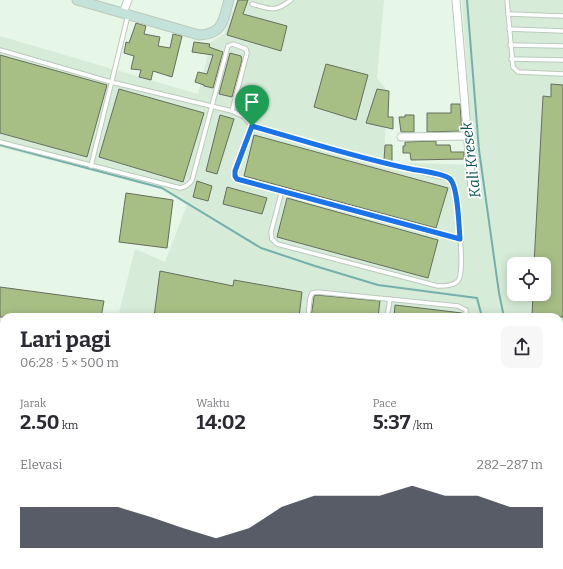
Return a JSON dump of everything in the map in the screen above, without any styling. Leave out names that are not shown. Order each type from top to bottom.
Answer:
[{"type":"main road","points":[[77,0],[199,35],[210,34],[217,31],[222,23],[229,0]]},
{"type":"street","points":[[126,14],[128,0]]},
{"type":"street","points":[[456,0],[472,189]]},
{"type":"street","points":[[401,137],[468,136]]},
{"type":"lane","points":[[252,4],[276,9],[291,0]]},
{"type":"lane","points":[[507,0],[511,59],[513,67],[518,72],[563,74]]},
{"type":"lane","points":[[91,166],[126,14]]},
{"type":"lane","points":[[508,14],[563,16]]},
{"type":"lane","points":[[509,29],[563,31]]},
{"type":"lane","points":[[0,142],[180,188],[188,186],[192,180],[228,46],[233,44],[246,49],[248,53],[232,111]]},
{"type":"lane","points":[[510,45],[563,46]]},
{"type":"lane","points":[[0,50],[111,82],[232,111],[244,117],[252,126],[385,164],[450,179],[456,197],[460,239],[461,273],[459,280],[454,284],[438,286],[277,244],[272,239],[271,232],[282,190]]},
{"type":"lane","points":[[511,59],[563,60]]},
{"type":"lane","points":[[252,126],[235,171],[235,176],[237,179],[460,239]]},
{"type":"lane","points":[[308,313],[310,298],[314,292],[458,306],[466,310],[466,313]]},
{"type":"lane","points":[[388,313],[390,299]]},
{"type":"shaded area","points":[[237,0],[384,0],[377,78],[387,90],[384,162],[473,165],[462,0],[563,0],[563,313],[119,313],[135,249],[165,262],[187,205],[158,188],[0,147],[0,36],[198,94],[211,42],[224,34]]},
{"type":"building","points":[[238,0],[248,0],[243,14],[287,26],[281,51],[227,35]]},
{"type":"building","points":[[136,23],[146,26],[144,34],[160,37],[158,46],[170,48],[173,34],[182,36],[172,77],[153,71],[151,80],[139,77],[141,70],[131,69],[134,56],[124,53],[126,42],[129,43]]},
{"type":"building","points":[[194,42],[210,44],[209,47],[223,52],[213,88],[195,82],[198,72],[207,74],[213,55],[192,52]]},
{"type":"building","points":[[230,53],[241,56],[242,60],[232,97],[219,94]]},
{"type":"building","points":[[0,55],[107,85],[87,157],[0,133]]},
{"type":"building","points":[[326,64],[368,75],[356,120],[314,107]]},
{"type":"building","points":[[551,84],[563,85],[563,313],[532,313],[533,301],[551,301],[551,257],[534,257],[543,96],[551,97]]},
{"type":"building","points":[[119,89],[204,113],[183,182],[99,157]]},
{"type":"building","points":[[377,89],[389,91],[388,117],[393,117],[393,129],[366,123]]},
{"type":"building","points":[[451,104],[460,104],[462,131],[427,132],[427,113],[451,113]]},
{"type":"building","points":[[220,115],[234,119],[217,174],[206,171]]},
{"type":"building","points":[[405,115],[414,115],[414,132],[401,132],[399,117],[405,117]]},
{"type":"building","points":[[254,135],[448,188],[436,228],[244,176]]},
{"type":"building","points":[[436,141],[436,145],[450,145],[451,152],[464,152],[464,159],[411,160],[410,153],[403,153],[403,146],[405,146],[405,142]]},
{"type":"building","points":[[385,145],[392,145],[392,161],[384,160]]},
{"type":"building","points":[[197,181],[212,186],[208,201],[193,197]]},
{"type":"building","points":[[227,187],[267,198],[262,214],[223,204]]},
{"type":"building","points":[[126,193],[173,200],[167,248],[119,242]]},
{"type":"building","points":[[287,198],[438,240],[428,278],[277,237]]},
{"type":"building","points":[[160,271],[233,286],[234,280],[302,292],[299,313],[155,313]]},
{"type":"building","points":[[0,287],[104,301],[102,313],[0,313]]},
{"type":"building","points":[[317,295],[380,301],[378,313],[312,313],[314,296]]},
{"type":"building","points":[[395,305],[462,313],[394,313]]},
{"type":"waterway","name":"Kali Kresek","points":[[467,0],[479,150],[503,313]]},
{"type":"waterway","points":[[0,145],[162,188],[261,248],[315,266],[378,285],[477,298],[481,313]]},
{"type":"route","points":[[252,126],[385,164],[450,179],[456,197],[460,239],[237,179],[235,176],[235,171],[252,126]]}]
